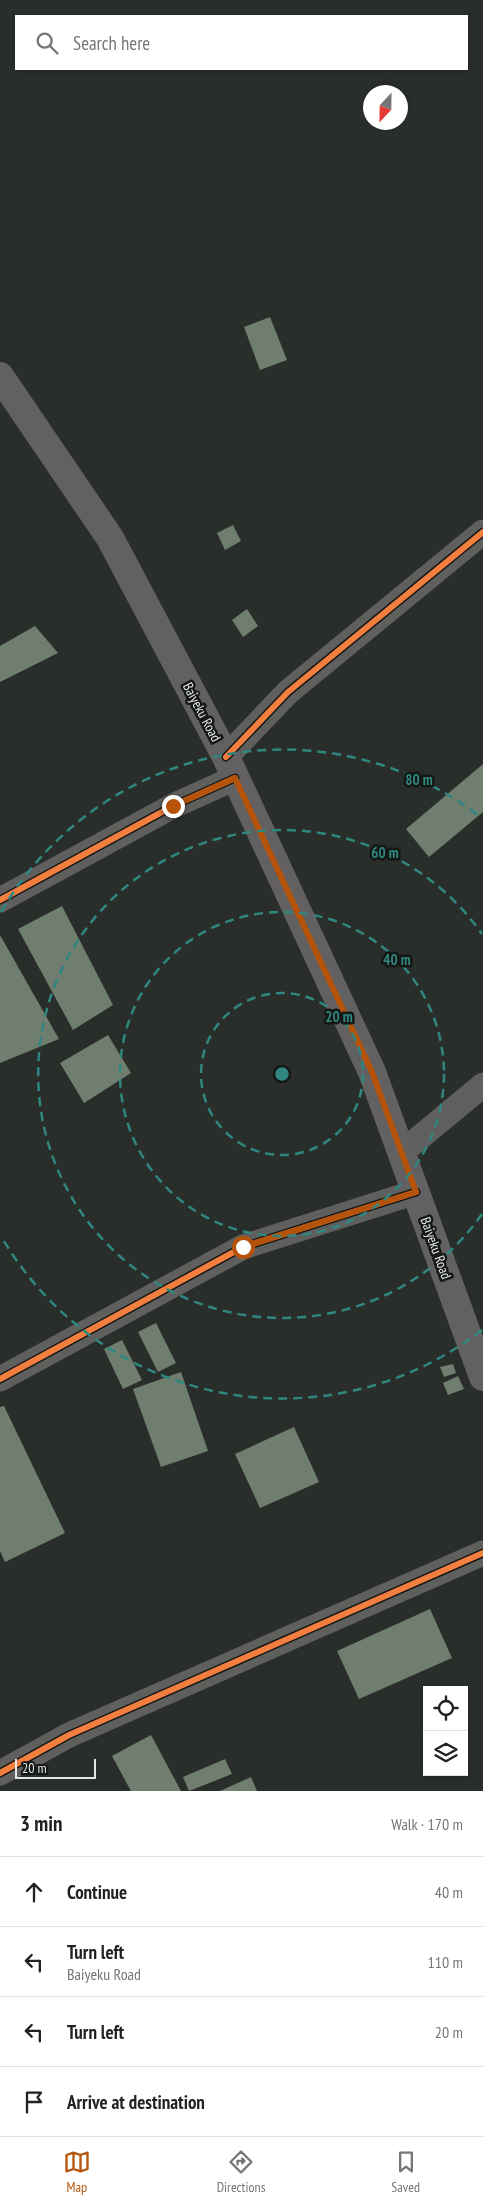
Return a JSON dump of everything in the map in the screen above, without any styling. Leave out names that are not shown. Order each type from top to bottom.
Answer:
[{"type":"main road","name":"Baiyeku Road","points":[[0,376],[110,538],[230,767],[372,1072],[483,1377]]},
{"type":"street","points":[[0,900],[173,806],[230,767],[288,692],[483,532]]},
{"type":"street","points":[[401,1153],[483,1085]]},
{"type":"street","points":[[0,1379],[243,1247],[416,1192]]},
{"type":"street","points":[[0,1773],[69,1735],[483,1554]]},
{"type":"building","points":[[270,317],[287,360],[260,370],[244,327]]},
{"type":"building","points":[[233,525],[241,541],[225,550],[217,533]]},
{"type":"building","points":[[247,609],[258,626],[243,637],[232,620]]},
{"type":"building","points":[[35,626],[58,653],[0,682],[0,646]]},
{"type":"building","points":[[483,764],[483,812],[429,857],[406,829]]},
{"type":"building","points":[[62,906],[113,1005],[73,1030],[18,929]]},
{"type":"building","points":[[0,935],[59,1039],[0,1063]]},
{"type":"building","points":[[108,1035],[131,1073],[84,1103],[60,1063]]},
{"type":"building","points":[[156,1323],[176,1363],[158,1372],[138,1332]]},
{"type":"building","points":[[122,1340],[142,1380],[123,1389],[104,1349]]},
{"type":"building","points":[[453,1364],[456,1373],[444,1377],[440,1367]]},
{"type":"building","points":[[181,1372],[208,1451],[161,1467],[133,1389]]},
{"type":"building","points":[[458,1376],[464,1389],[448,1395],[443,1383]]},
{"type":"building","points":[[4,1406],[65,1533],[5,1562],[0,1551],[0,1407]]},
{"type":"building","points":[[294,1427],[319,1482],[260,1508],[235,1454]]},
{"type":"building","points":[[430,1609],[452,1658],[359,1699],[337,1651]]},
{"type":"building","points":[[151,1735],[181,1791],[131,1791],[112,1756]]},
{"type":"building","points":[[225,1759],[232,1774],[189,1791],[183,1777]]},
{"type":"building","points":[[251,1777],[257,1791],[220,1791]]},
{"type":"cycle path","points":[[226,757],[288,692],[483,532]]},
{"type":"cycle path","points":[[0,900],[173,806],[235,778]]},
{"type":"cycle path","points":[[0,1379],[243,1247],[416,1192]]},
{"type":"cycle path","points":[[0,1773],[69,1735],[483,1553]]},
{"type":"route","points":[[173,806],[235,778],[372,1072],[416,1192],[243,1247]]}]
